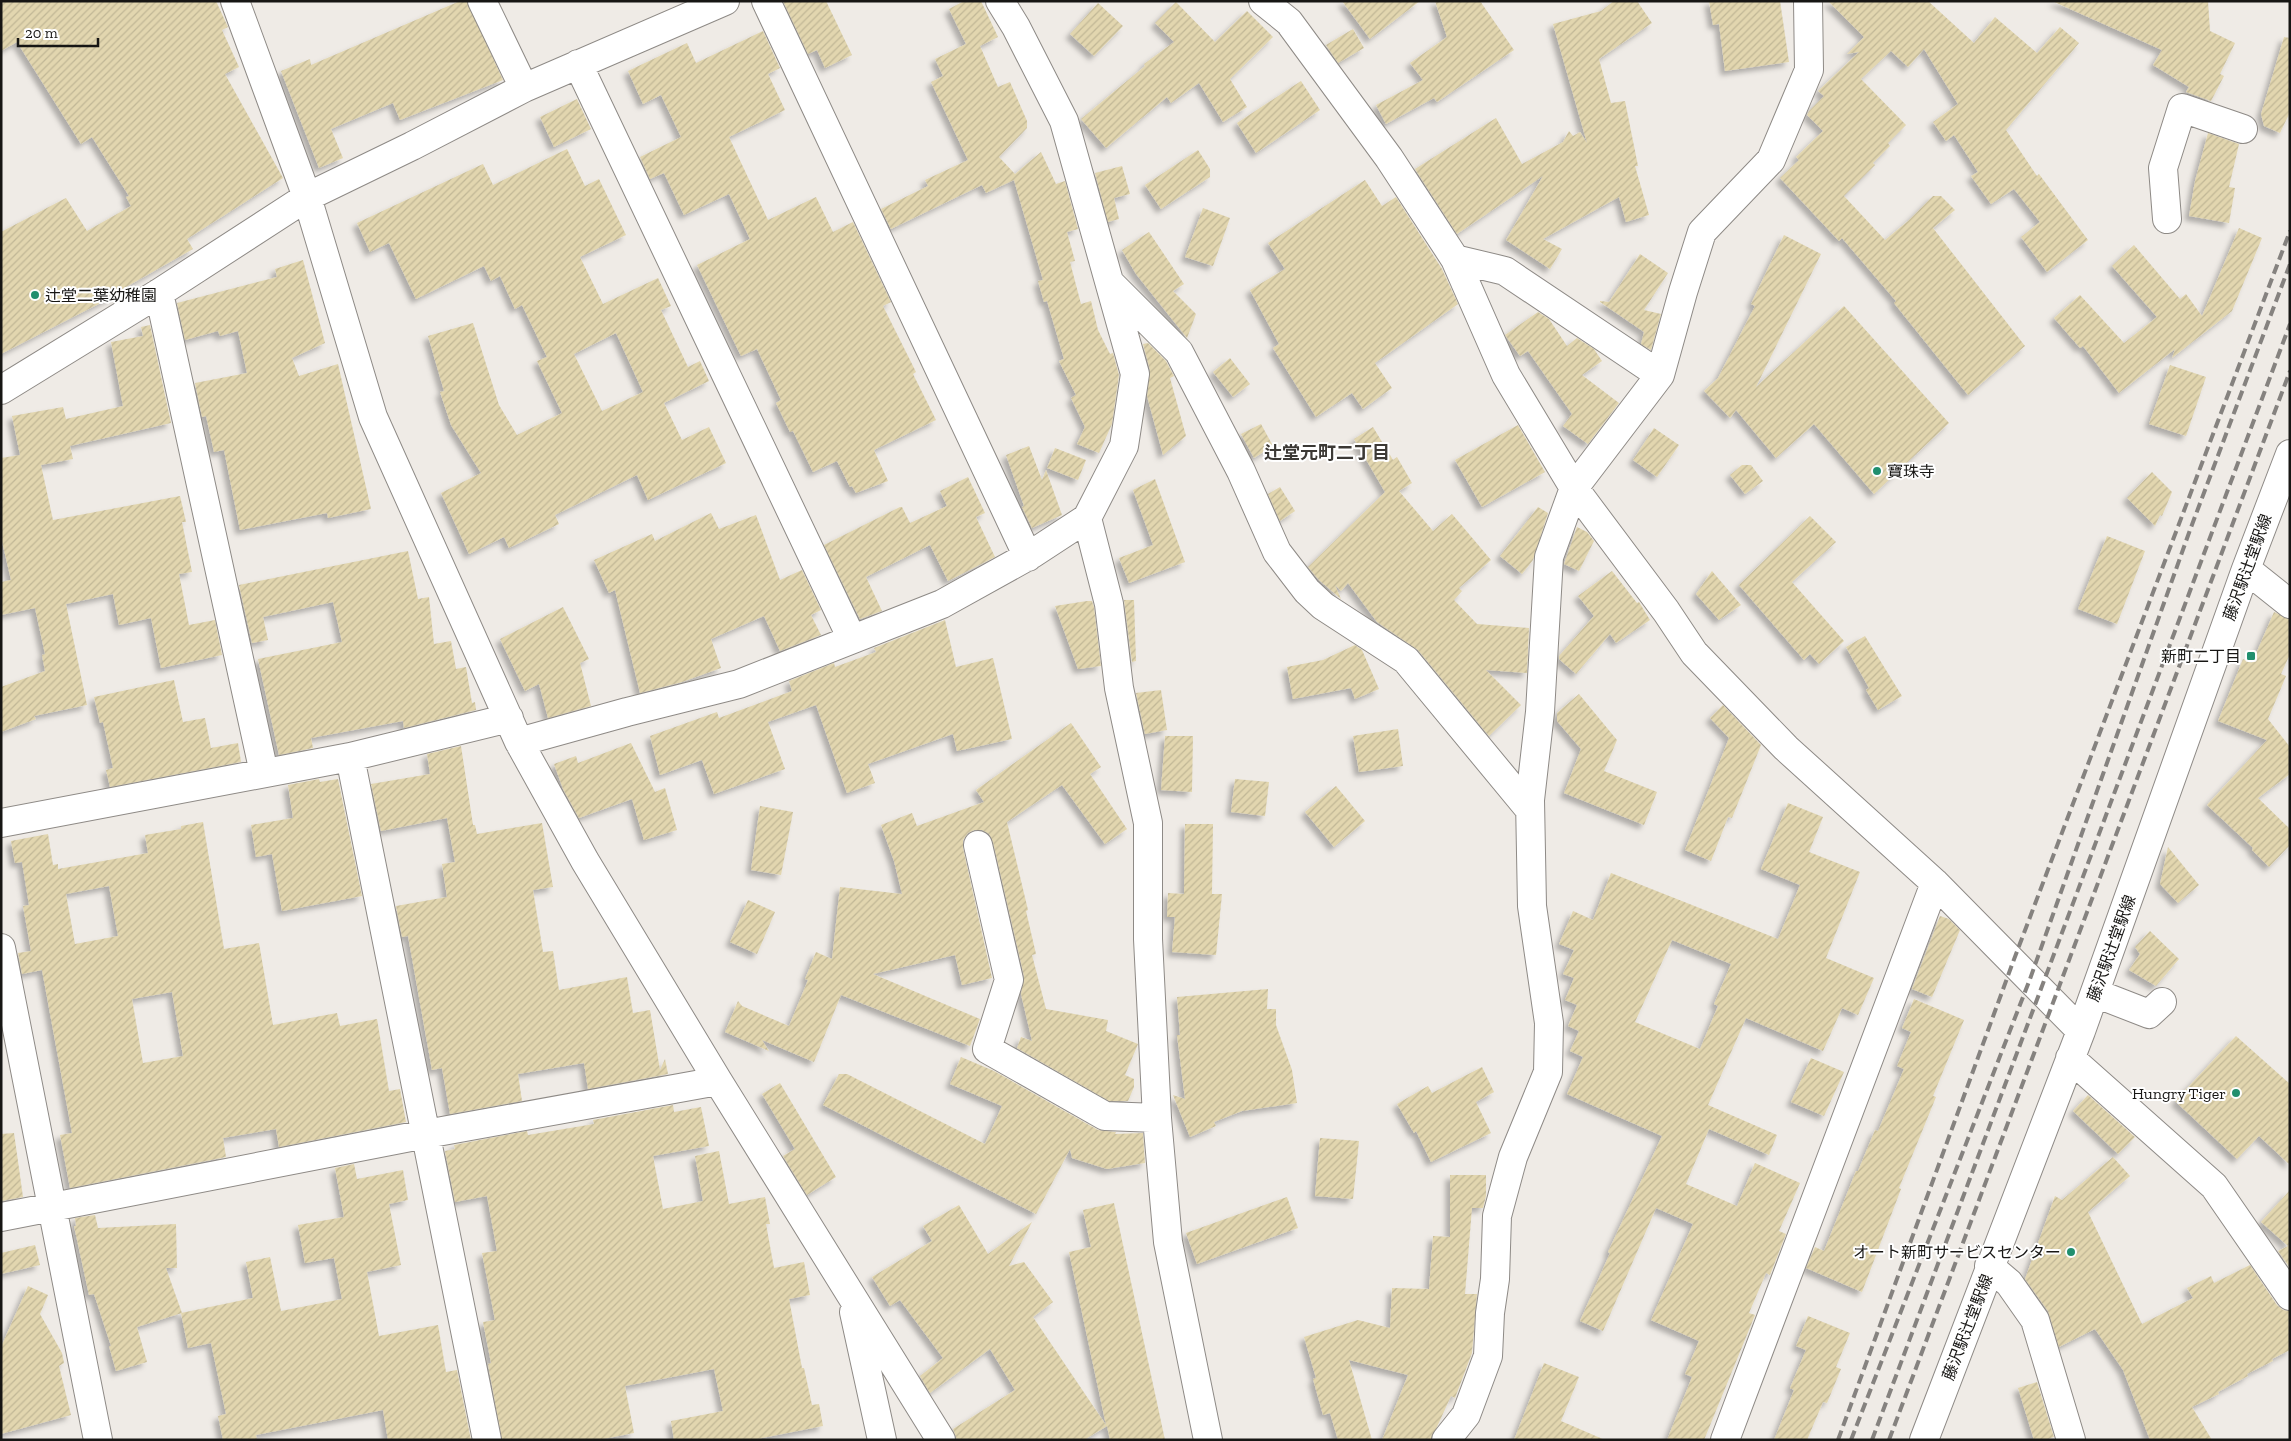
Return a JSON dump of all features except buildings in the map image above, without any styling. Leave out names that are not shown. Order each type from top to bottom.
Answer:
[{"type":"street","points":[[235,1],[307,197],[373,417],[514,730],[585,860],[718,1081],[941,1440]]},
{"type":"street","points":[[482,1],[524,88]]},
{"type":"street","points":[[1,390],[159,293],[307,197],[412,146],[524,88],[725,1]]},
{"type":"street","points":[[766,1],[1028,557]]},
{"type":"street","points":[[1,823],[350,756],[627,712],[738,684],[942,604],[1028,557],[1086,518],[1124,446],[1135,374],[1099,240],[1064,121],[1016,27],[1000,1]]},
{"type":"street","points":[[1263,1],[1290,22],[1389,158],[1455,259],[1506,375],[1574,488],[1666,611],[1694,653],[1786,748],[1935,883],[2081,1031]]},
{"type":"street","points":[[1446,1440],[1466,1415],[1488,1356],[1490,1313],[1495,1279],[1496,1216],[1513,1157],[1548,1072],[1549,1023],[1532,906],[1530,810],[1540,712],[1549,557],[1574,488],[1660,375],[1702,232],[1771,160],[1809,70],[1808,1]]},
{"type":"street","points":[[578,64],[852,639]]},
{"type":"street","points":[[2167,219],[2163,168],[2182,108],[2243,129]]},
{"type":"street","points":[[1455,259],[1505,271],[1660,375]]},
{"type":"street","points":[[1109,282],[1179,352],[1241,471],[1277,552],[1306,591],[1323,606],[1406,660],[1530,810]]},
{"type":"street","points":[[159,293],[264,773]]},
{"type":"street","name":"藤沢駅辻堂駅線","points":[[1924,1440],[1989,1266],[2081,1031],[2246,569],[2290,454]]},
{"type":"street","points":[[1086,518],[1110,604],[1119,688],[1148,823],[1148,939],[1157,1118],[1168,1242],[1208,1440]]},
{"type":"street","points":[[2246,569],[2290,604]]},
{"type":"street","points":[[350,756],[487,1440]]},
{"type":"street","points":[[978,845],[1009,980],[987,1049],[1104,1116],[1157,1118]]},
{"type":"street","points":[[1724,1440],[1935,883]]},
{"type":"street","points":[[1,948],[98,1440]]},
{"type":"street","points":[[2095,993],[2149,1014],[2162,1002]]},
{"type":"street","points":[[2070,1058],[2214,1186],[2290,1296]]},
{"type":"street","points":[[1,1217],[426,1134],[718,1081]]},
{"type":"street","points":[[1989,1266],[2009,1283],[2034,1320],[2071,1440]]},
{"type":"street","points":[[850,1292],[882,1440]]},
{"type":"railway","points":[[1838,1440],[2013,962],[2290,231]]},
{"type":"railway","points":[[1851,1440],[2030,979],[2190,530],[2290,264]]},
{"type":"railway","points":[[1872,1440],[2290,324]]},
{"type":"railway","points":[[1889,1440],[2290,371]]},
{"type":"place","name":"辻堂二葉幼稚園","points":[[35,295]]},
{"type":"place","name":"寶珠寺","points":[[1877,471]]},
{"type":"place","name":"新町二丁目","points":[[2251,656]]},
{"type":"place","name":"Hungry Tiger","points":[[2236,1093]]},
{"type":"place","name":"オート新町サービスセンター","points":[[2071,1252]]},
{"type":"district","name":"辻堂元町二丁目","points":[[1327,453]]}]
